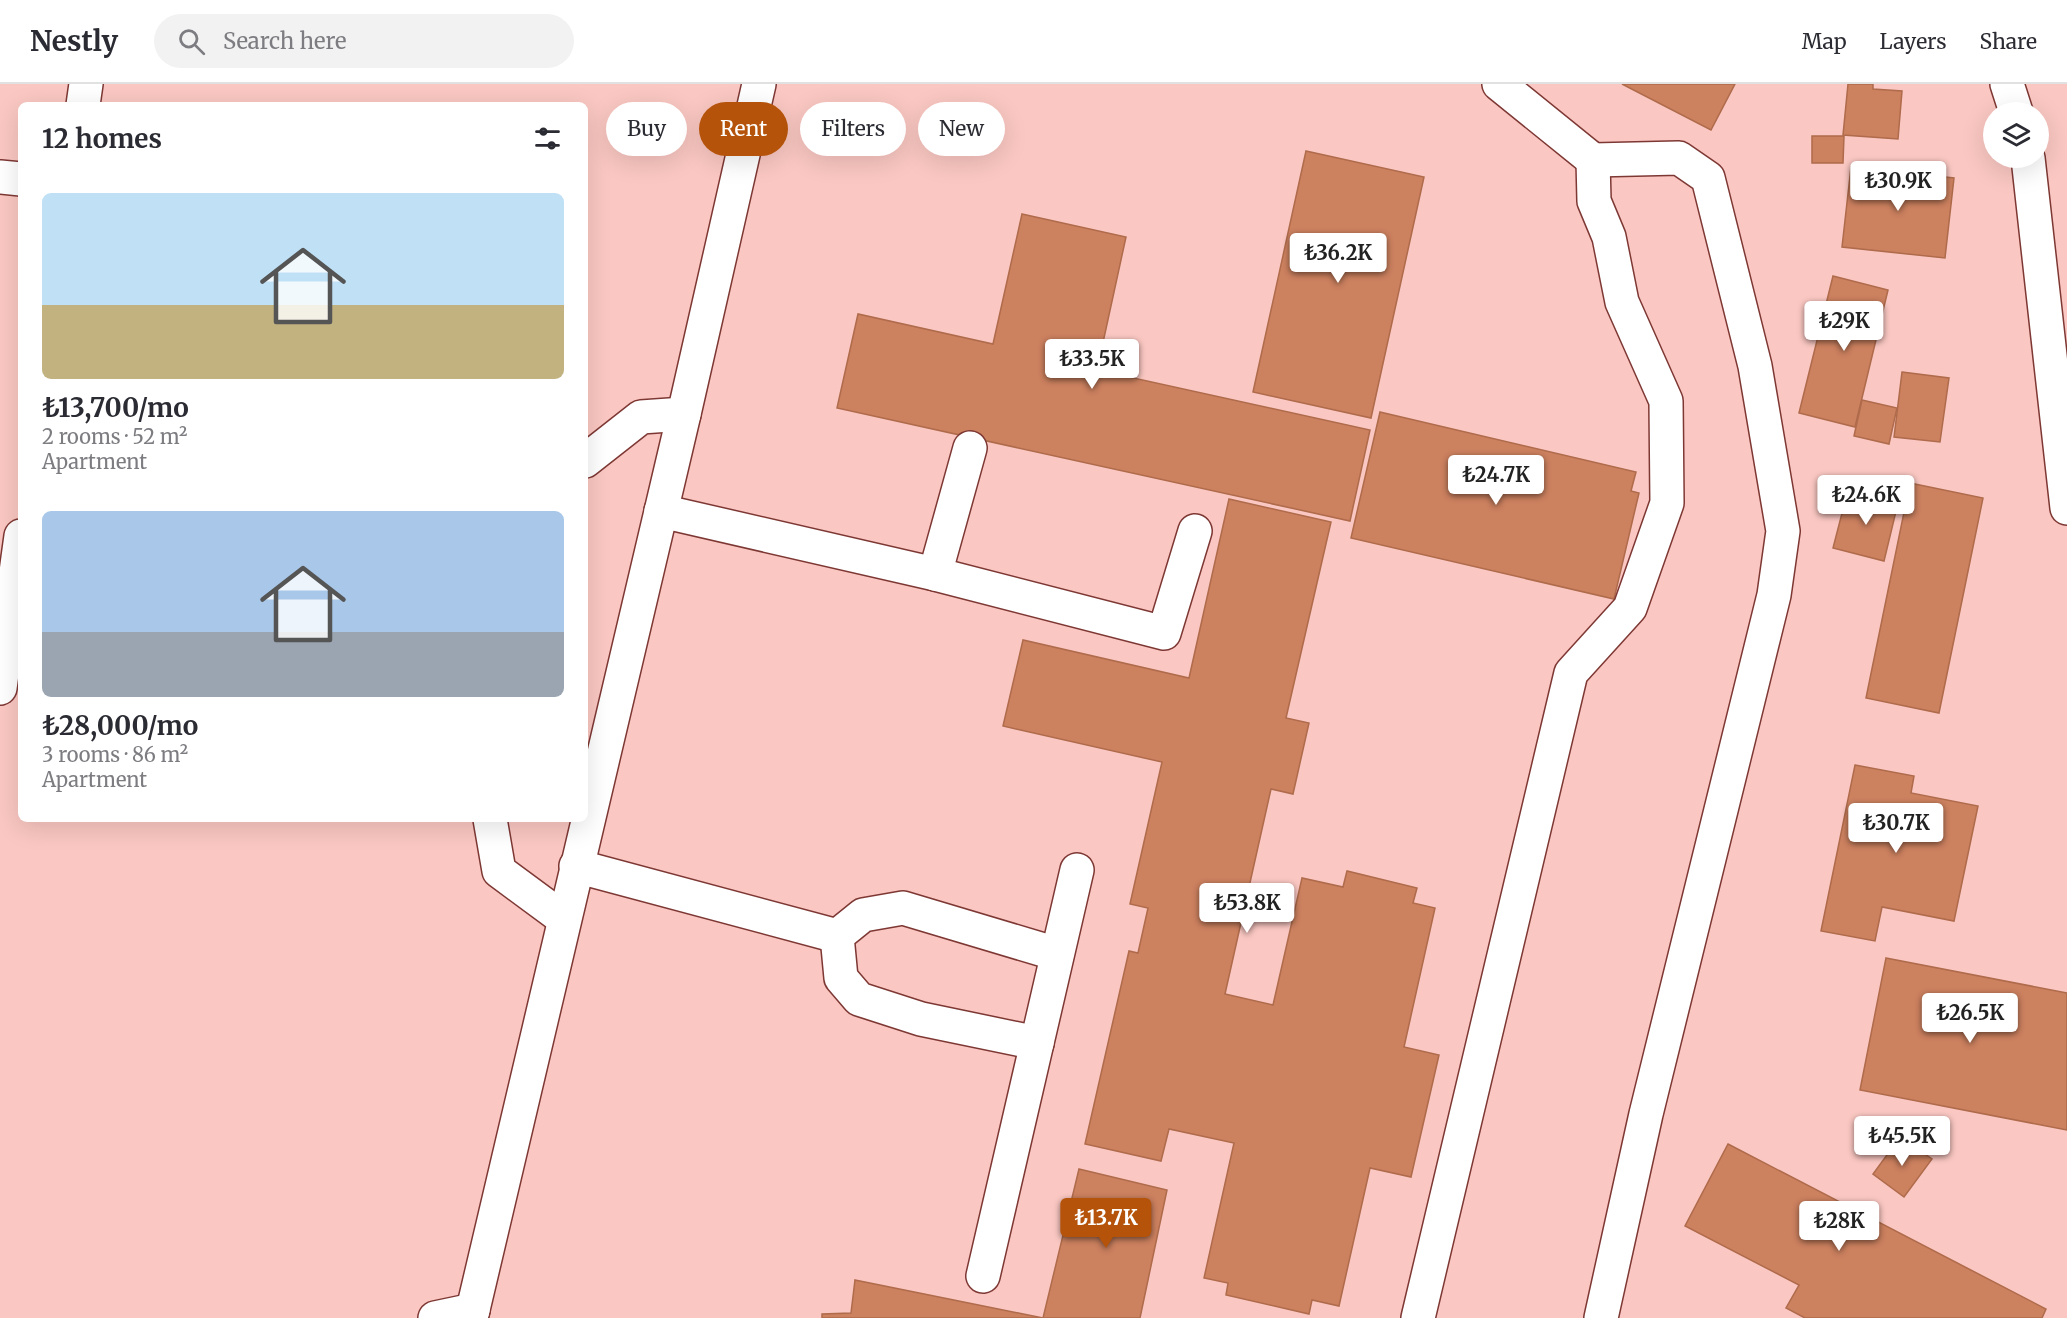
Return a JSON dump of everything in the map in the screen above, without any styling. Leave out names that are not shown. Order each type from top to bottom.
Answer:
[{"type":"street","points":[[83,102],[86,84]]},
{"type":"street","points":[[588,816],[684,414],[759,84]]},
{"type":"street","points":[[1499,84],[1593,160],[1679,158],[1708,178],[1755,366],[1784,531],[1774,595],[1646,1114],[1601,1318]]},
{"type":"street","points":[[2007,84],[2013,102]]},
{"type":"street","points":[[1418,1318],[1571,673],[1630,608],[1667,503],[1666,401],[1622,302],[1609,237],[1594,201],[1593,160]]},
{"type":"street","points":[[2029,168],[2067,508]]},
{"type":"street","points":[[0,177],[18,179]]},
{"type":"street","points":[[588,459],[641,417],[684,414]]},
{"type":"street","points":[[934,574],[970,448]]},
{"type":"street","points":[[661,511],[934,574],[1164,633],[1195,531]]},
{"type":"street","points":[[0,688],[3,639],[18,553]]},
{"type":"street","points":[[491,822],[499,871],[564,919]]},
{"type":"street","points":[[435,1318],[472,1314],[499,1207],[587,822]]},
{"type":"street","points":[[576,866],[837,936]]},
{"type":"street","points":[[983,1276],[1077,870]]},
{"type":"street","points":[[837,936],[863,915],[903,908],[1057,954]]},
{"type":"street","points":[[837,936],[841,978],[859,999],[921,1019],[1037,1044]]},
{"type":"building","points":[[1622,84],[1735,84],[1711,130]]},
{"type":"building","points":[[1848,84],[1873,84],[1873,89],[1902,91],[1898,139],[1843,135]]},
{"type":"building","points":[[1812,136],[1844,136],[1843,163],[1812,163]]},
{"type":"building","points":[[1306,151],[1424,177],[1371,418],[1253,392]]},
{"type":"building","points":[[1851,167],[1954,178],[1945,258],[1842,247]]},
{"type":"building","points":[[1022,214],[1126,237],[1097,370],[1370,430],[1350,521],[837,408],[858,314],[993,344]]},
{"type":"building","points":[[1833,276],[1888,290],[1855,427],[1799,413]]},
{"type":"building","points":[[1902,372],[1949,378],[1940,442],[1894,437]]},
{"type":"building","points":[[1862,400],[1897,408],[1889,444],[1854,436]]},
{"type":"building","points":[[1380,412],[1636,472],[1631,491],[1639,493],[1614,599],[1351,538]]},
{"type":"building","points":[[1910,483],[1983,498],[1939,713],[1866,698]]},
{"type":"building","points":[[1848,490],[1898,503],[1884,561],[1833,548]]},
{"type":"building","points":[[1229,499],[1331,522],[1286,718],[1309,723],[1293,794],[1271,789],[1225,994],[1273,1005],[1302,878],[1343,887],[1347,871],[1417,888],[1413,903],[1435,908],[1404,1047],[1439,1055],[1411,1177],[1370,1168],[1339,1306],[1312,1300],[1309,1314],[1226,1295],[1228,1283],[1204,1278],[1234,1143],[1169,1129],[1161,1161],[1085,1144],[1129,951],[1138,953],[1148,908],[1130,904],[1162,762],[1003,726],[1023,640],[1189,678]]},
{"type":"building","points":[[1855,765],[1914,776],[1911,793],[1978,806],[1954,921],[1882,907],[1875,941],[1821,931]]},
{"type":"building","points":[[1886,958],[2067,993],[2067,1130],[1860,1090]]},
{"type":"building","points":[[1900,1137],[1932,1159],[1904,1197],[1873,1174]]},
{"type":"building","points":[[1728,1144],[2046,1309],[2042,1318],[1805,1318],[1786,1308],[1799,1285],[1685,1226]]},
{"type":"building","points":[[1079,1169],[1167,1190],[1140,1318],[1043,1318]]},
{"type":"building","points":[[855,1280],[1043,1318],[822,1318],[822,1314],[851,1313]]}]
